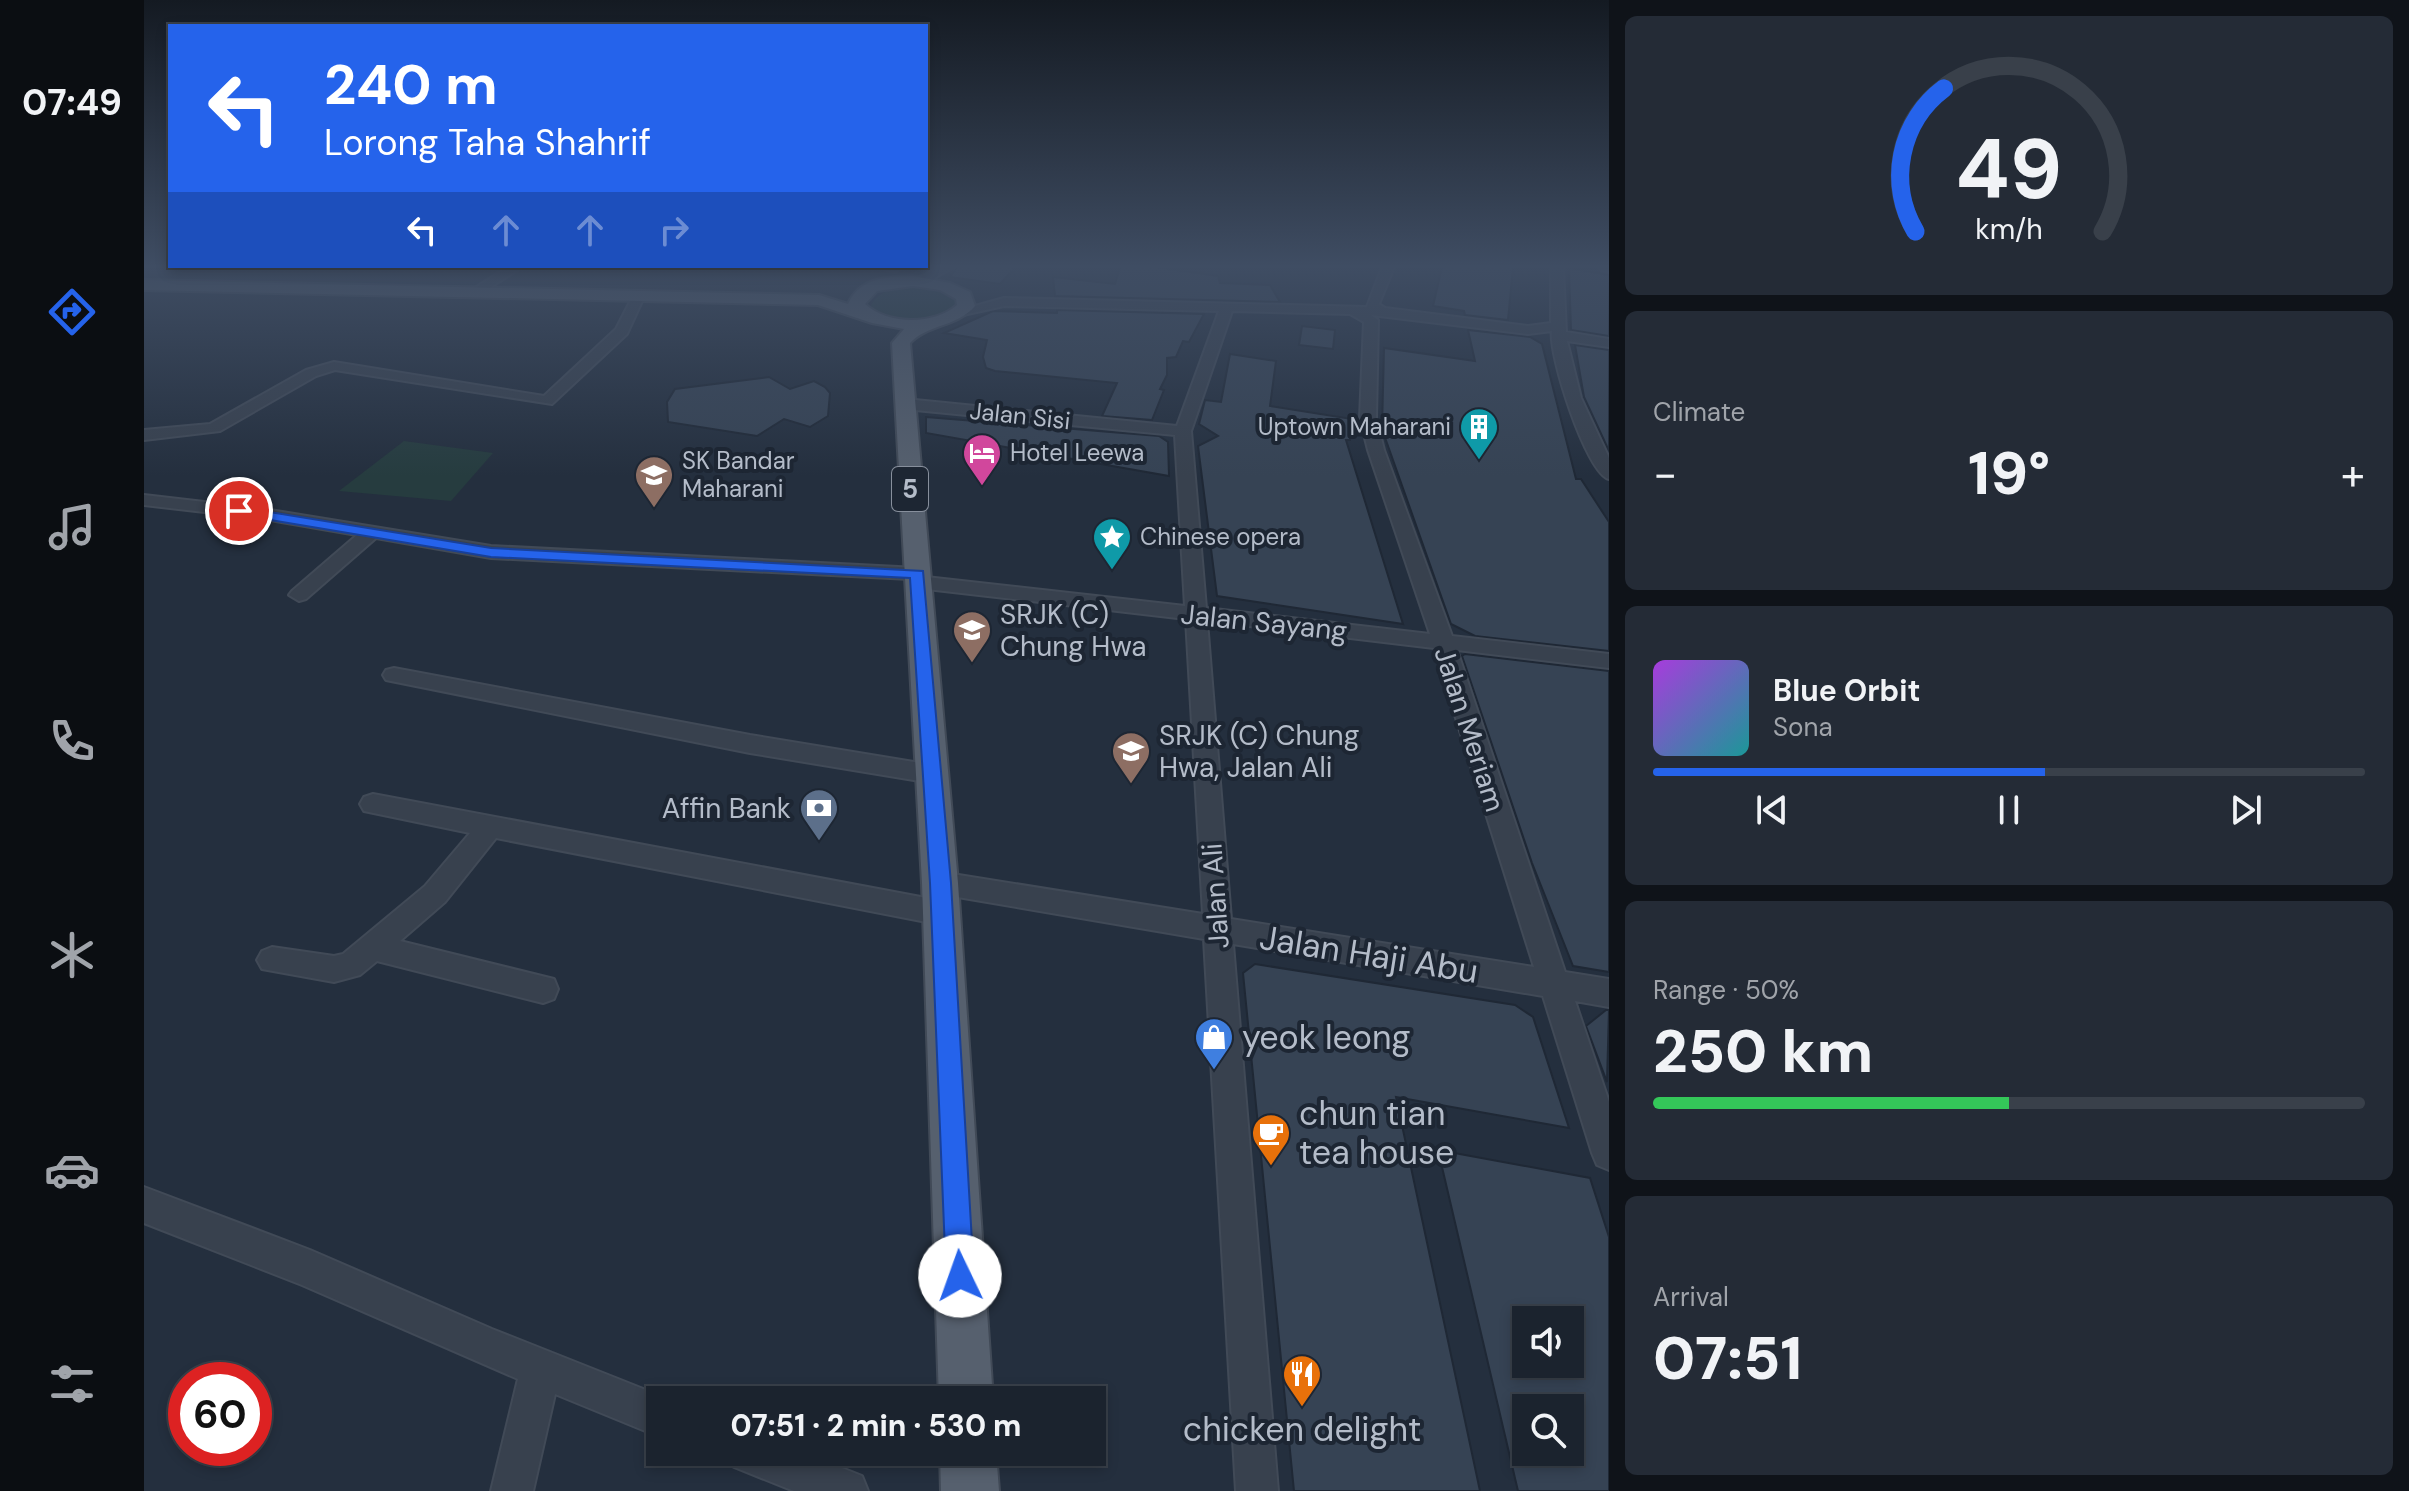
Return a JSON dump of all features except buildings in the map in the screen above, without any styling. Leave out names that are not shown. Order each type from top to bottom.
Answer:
[{"type":"main road","points":[[894,337],[901,343],[906,337]]},
{"type":"main road","name":"5","points":[[901,343],[941,898],[965,1386]]},
{"type":"main road","points":[[969,1466],[970,1491]]},
{"type":"street","points":[[144,435],[214,428],[311,373],[334,366],[462,384],[477,390],[547,401],[616,337]]},
{"type":"street","name":"Jalan Ali","points":[[1217,337],[1183,431],[1257,1491]]},
{"type":"street","name":"Jalan Meriam","points":[[1370,337],[1368,418],[1376,450],[1443,642],[1609,1153]]},
{"type":"street","points":[[1557,337],[1574,407],[1609,474]]},
{"type":"street","points":[[1561,337],[1609,343]]},
{"type":"street","name":"Jalan Sisi","points":[[905,404],[1183,431]]},
{"type":"street","name":"Jalan Sayang","points":[[144,500],[264,514],[491,552],[918,578],[1195,614],[1609,661]]},
{"type":"street","points":[[299,595],[372,532]]},
{"type":"street","points":[[394,675],[750,744],[932,774]]},
{"type":"street","name":"Jalan Haji Abu","points":[[373,804],[491,826],[941,898],[1218,929],[1609,993]]},
{"type":"street","points":[[272,960],[334,969],[350,966],[435,894],[491,826]]},
{"type":"street","points":[[373,947],[543,989]]},
{"type":"street","points":[[144,1205],[310,1269],[646,1410]]},
{"type":"street","points":[[512,1491],[541,1368]]},
{"type":"street","points":[[784,1466],[847,1491]]},
{"type":"green space","points":[[404,441],[493,453],[451,501],[339,491]]},
{"type":"place","name":"Uptown Maharani","points":[[1479,461]]},
{"type":"place","name":"Hotel Leewa","points":[[982,487]]},
{"type":"place","name":"SK Bandar Maharani","points":[[654,509]]},
{"type":"place","name":"Chinese opera","points":[[1112,571]]},
{"type":"place","name":"SRJK (C) Chung Hwa","points":[[972,664]]},
{"type":"place","name":"SRJK (C) Chung Hwa, Jalan Ali","points":[[1131,785]]},
{"type":"place","name":"Affin Bank","points":[[819,842]]},
{"type":"place","name":"yeok leong","points":[[1214,1071]]},
{"type":"place","name":"chun tian tea house","points":[[1271,1167]]},
{"type":"place","name":"chicken delight","points":[[1302,1408]]},
{"type":"route","points":[[239,511],[491,552],[918,574],[940,883],[960,1276]]}]
